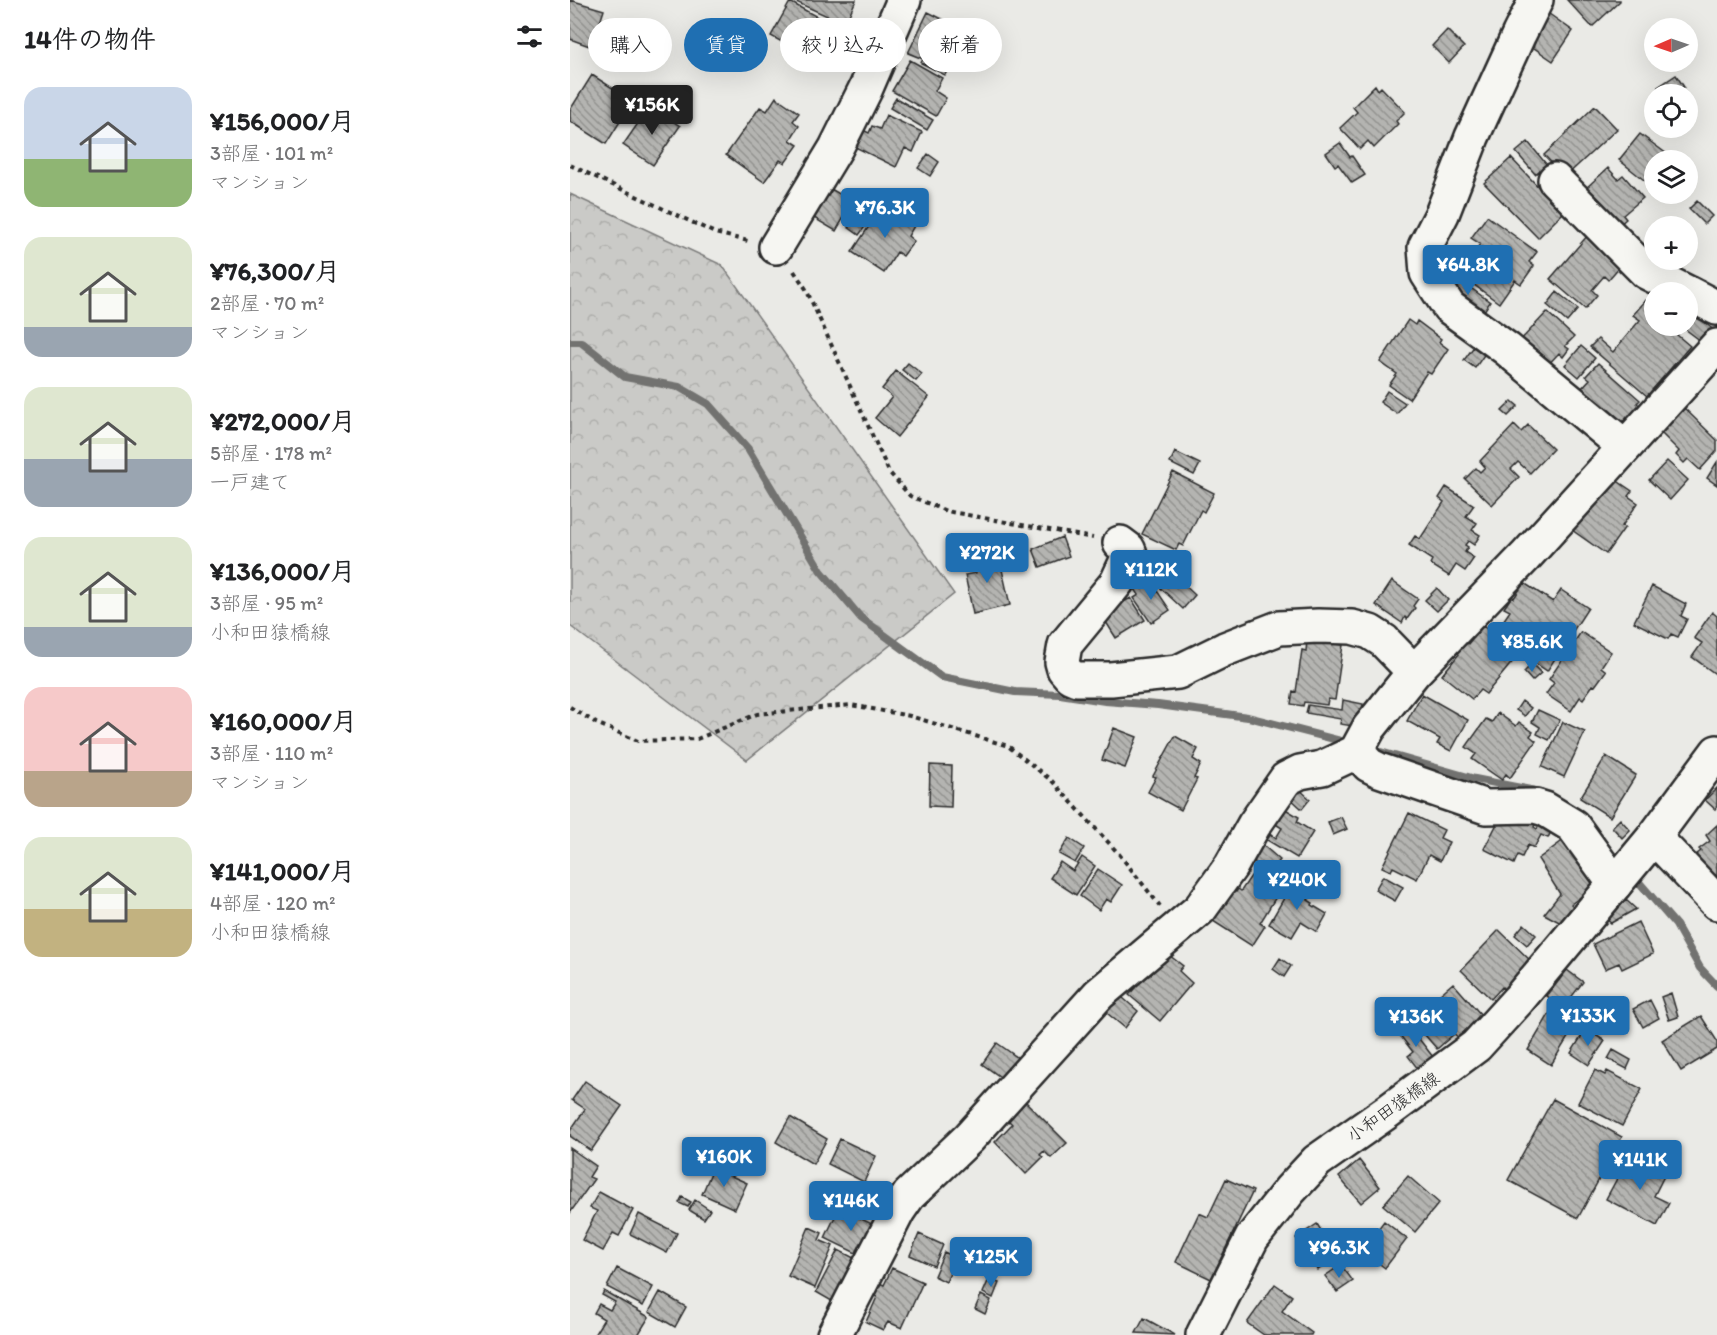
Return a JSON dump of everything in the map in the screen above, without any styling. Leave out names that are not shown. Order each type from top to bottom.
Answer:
[{"type":"street","points":[[776,247],[836,148],[866,88],[904,0]]},
{"type":"street","points":[[1536,0],[1472,137],[1443,214],[1425,247],[1427,273],[1449,307],[1508,349],[1624,446]]},
{"type":"street","points":[[1555,180],[1646,272],[1666,282]]},
{"type":"street","points":[[1698,298],[1717,308]]},
{"type":"street","points":[[834,1335],[903,1202],[969,1138],[1099,994],[1200,909],[1231,866],[1254,825],[1286,779],[1300,772],[1322,768],[1361,743],[1414,672],[1525,558],[1624,446],[1717,346]]},
{"type":"street","points":[[1120,543],[1128,549],[1130,554],[1117,582],[1065,645],[1062,662],[1070,676],[1077,679],[1111,679],[1178,672],[1224,649],[1279,628],[1318,626],[1352,627],[1370,632],[1384,641],[1414,672]]},
{"type":"street","points":[[1361,743],[1369,765],[1379,770],[1486,807],[1535,806],[1558,815],[1573,826],[1615,884]]},
{"type":"street","name":"小和田猿橋線","points":[[1206,1334],[1252,1238],[1290,1190],[1317,1161],[1476,1046],[1654,837],[1717,752]]},
{"type":"street","points":[[1654,837],[1717,903]]},
{"type":"path","points":[[570,165],[715,233],[776,247],[806,289],[889,472],[910,496],[946,511],[1120,543]]},
{"type":"path","points":[[570,707],[596,723],[638,741],[697,739],[757,714],[851,705],[910,716],[1008,746],[1052,781],[1119,854],[1177,927]]},
{"type":"green space","points":[[570,194],[722,265],[954,594],[747,760],[570,626]]},
{"type":"building","points":[[570,0],[604,10],[601,18],[588,18],[588,46],[570,39]]},
{"type":"building","points":[[797,0],[856,0],[848,18],[832,18],[796,2]]},
{"type":"building","points":[[1567,0],[1620,0],[1620,1],[1592,27]]},
{"type":"building","points":[[790,2],[819,18],[781,18]]},
{"type":"building","points":[[1545,11],[1573,31],[1553,61],[1524,41]]},
{"type":"building","points":[[928,12],[940,18],[925,18]]},
{"type":"building","points":[[780,20],[780,41],[771,36]]},
{"type":"building","points":[[1447,30],[1464,47],[1449,63],[1432,46]]},
{"type":"building","points":[[918,32],[918,57],[908,53]]},
{"type":"building","points":[[910,60],[918,64],[918,72],[931,72],[942,78],[935,91],[946,98],[936,116],[892,91],[903,72],[906,72]]},
{"type":"building","points":[[592,75],[633,101],[606,144],[570,121],[570,110]]},
{"type":"building","points":[[1676,75],[1682,84],[1662,84]]},
{"type":"building","points":[[1375,85],[1378,90],[1381,87],[1405,112],[1396,121],[1398,124],[1374,148],[1368,141],[1360,149],[1340,128],[1357,112],[1353,107]]},
{"type":"building","points":[[776,97],[799,113],[793,121],[799,126],[790,140],[798,145],[785,163],[780,160],[764,182],[726,155],[760,107],[767,111]]},
{"type":"building","points":[[896,98],[933,120],[927,130],[890,108]]},
{"type":"building","points":[[650,106],[680,126],[653,165],[623,145]]},
{"type":"building","points":[[1595,106],[1617,129],[1565,177],[1544,155]]},
{"type":"building","points":[[886,115],[922,132],[913,152],[905,148],[896,167],[851,145],[859,128],[869,133],[872,126],[880,129]]},
{"type":"building","points":[[1640,134],[1662,150],[1644,150],[1644,180],[1619,160]]},
{"type":"building","points":[[1528,142],[1547,165],[1535,174],[1516,152]]},
{"type":"building","points":[[1340,143],[1365,175],[1352,183],[1338,164],[1335,166],[1326,153]]},
{"type":"building","points":[[928,154],[939,162],[930,176],[918,168]]},
{"type":"building","points":[[1511,158],[1563,213],[1538,238],[1484,183]]},
{"type":"building","points":[[1608,168],[1618,179],[1623,175],[1643,198],[1623,215],[1626,219],[1618,226],[1586,188]]},
{"type":"building","points":[[831,189],[853,202],[836,231],[814,218]]},
{"type":"building","points":[[1698,202],[1712,216],[1704,224],[1689,209]]},
{"type":"building","points":[[863,203],[874,212],[868,221],[857,212]]},
{"type":"building","points":[[883,205],[914,226],[908,236],[914,241],[903,256],[897,252],[884,273],[852,252]]},
{"type":"building","points":[[856,216],[867,224],[859,235],[848,227]]},
{"type":"building","points":[[1487,216],[1537,252],[1529,262],[1534,266],[1521,284],[1515,280],[1499,303],[1459,274],[1480,244],[1471,238]]},
{"type":"building","points":[[1588,235],[1621,265],[1608,280],[1604,276],[1592,290],[1597,295],[1585,309],[1550,279]]},
{"type":"building","points":[[1453,275],[1490,302],[1480,317],[1445,285]]},
{"type":"building","points":[[1557,292],[1578,309],[1567,322],[1547,305]]},
{"type":"building","points":[[1644,302],[1644,336],[1678,336],[1690,346],[1647,396],[1590,347],[1598,339],[1613,352],[1640,320],[1633,315]]},
{"type":"building","points":[[1547,312],[1574,337],[1565,346],[1569,349],[1563,357],[1559,353],[1544,369],[1517,344]]},
{"type":"building","points":[[1698,317],[1715,331],[1705,344],[1694,336],[1698,336]]},
{"type":"building","points":[[1408,320],[1415,325],[1417,321],[1441,339],[1439,342],[1448,349],[1431,374],[1427,372],[1409,399],[1389,385],[1397,374],[1380,362]]},
{"type":"building","points":[[1475,345],[1486,352],[1475,368],[1464,360]]},
{"type":"building","points":[[1581,346],[1595,358],[1579,377],[1565,365]]},
{"type":"building","points":[[908,363],[922,374],[916,381],[902,370]]},
{"type":"building","points":[[1598,363],[1640,400],[1637,403],[1645,410],[1636,421],[1629,415],[1619,426],[1580,390],[1590,379],[1586,376]]},
{"type":"building","points":[[896,371],[929,397],[897,437],[875,418],[892,397],[882,389]]},
{"type":"building","points":[[1387,391],[1405,403],[1397,414],[1380,402]]},
{"type":"building","points":[[1512,401],[1518,406],[1508,416],[1502,411]]},
{"type":"building","points":[[1682,406],[1717,440],[1717,451],[1700,470],[1688,459],[1684,463],[1676,455],[1679,451],[1658,430]]},
{"type":"building","points":[[1514,425],[1521,432],[1528,425],[1553,449],[1530,473],[1518,462],[1511,469],[1519,477],[1492,505],[1465,479],[1476,468],[1480,472],[1485,467],[1480,461]]},
{"type":"building","points":[[1175,452],[1200,464],[1194,475],[1170,463]]},
{"type":"building","points":[[1667,461],[1688,480],[1670,500],[1649,480]]},
{"type":"building","points":[[1717,462],[1717,485],[1707,478]]},
{"type":"building","points":[[1173,472],[1214,493],[1204,512],[1201,510],[1183,546],[1179,544],[1176,550],[1142,534]]},
{"type":"building","points":[[1613,478],[1632,491],[1628,496],[1638,503],[1606,554],[1572,530],[1586,509],[1590,511]]},
{"type":"building","points":[[1446,487],[1474,505],[1466,516],[1477,523],[1472,530],[1480,535],[1474,545],[1468,541],[1465,545],[1468,547],[1465,552],[1474,558],[1465,571],[1456,565],[1449,576],[1430,564],[1432,560],[1409,545],[1415,536],[1420,539],[1444,502],[1439,498]]},
{"type":"building","points":[[1062,537],[1069,556],[1040,567],[1033,549]]},
{"type":"building","points":[[998,552],[1010,605],[973,614],[965,575],[976,573],[972,558]]},
{"type":"building","points":[[1164,566],[1195,595],[1183,609],[1151,579]]},
{"type":"building","points":[[1149,579],[1170,610],[1151,623],[1134,598],[1139,595],[1135,589]]},
{"type":"building","points":[[1392,581],[1418,599],[1413,606],[1415,608],[1402,623],[1376,605]]},
{"type":"building","points":[[1524,583],[1553,602],[1561,590],[1588,608],[1547,671],[1525,656],[1528,651],[1497,630],[1510,611],[1504,608]]},
{"type":"building","points":[[1652,586],[1686,604],[1681,616],[1687,619],[1678,637],[1671,634],[1668,639],[1634,622]]},
{"type":"building","points":[[1437,588],[1448,600],[1437,611],[1425,600]]},
{"type":"building","points":[[1131,598],[1145,620],[1116,638],[1101,614]]},
{"type":"building","points":[[1712,612],[1717,616],[1717,675],[1692,657],[1702,643],[1694,638]]},
{"type":"building","points":[[1483,626],[1518,655],[1486,694],[1480,690],[1472,699],[1442,675],[1459,654],[1454,650],[1463,639],[1468,644]]},
{"type":"building","points":[[1581,632],[1611,652],[1601,667],[1606,671],[1583,699],[1580,697],[1571,711],[1546,694],[1554,683],[1549,679]]},
{"type":"building","points":[[1307,640],[1343,645],[1335,700],[1328,699],[1327,705],[1304,702],[1303,706],[1291,704],[1293,691],[1296,692],[1302,650],[1306,651]]},
{"type":"building","points":[[1532,664],[1541,673],[1532,681],[1524,672]]},
{"type":"building","points":[[1422,694],[1468,720],[1451,751],[1437,744],[1440,739],[1407,721]]},
{"type":"building","points":[[1343,700],[1363,704],[1359,727],[1340,724],[1341,719],[1306,713],[1308,705],[1342,710]]},
{"type":"building","points":[[1522,701],[1531,708],[1525,716],[1516,710]]},
{"type":"building","points":[[1538,710],[1560,720],[1549,740],[1537,734],[1540,727],[1532,722]]},
{"type":"building","points":[[1498,713],[1516,726],[1519,722],[1533,732],[1530,736],[1536,741],[1510,778],[1506,774],[1502,780],[1472,759],[1476,754],[1466,747],[1486,719],[1492,722]]},
{"type":"building","points":[[1563,722],[1585,732],[1564,777],[1542,767]]},
{"type":"building","points":[[1114,728],[1137,737],[1125,768],[1102,760]]},
{"type":"building","points":[[1175,736],[1198,749],[1193,759],[1201,764],[1194,778],[1197,779],[1181,810],[1148,792],[1156,777],[1153,776]]},
{"type":"building","points":[[1606,756],[1636,775],[1610,817],[1580,798]]},
{"type":"building","points":[[930,765],[952,766],[951,807],[929,806]]},
{"type":"building","points":[[1298,788],[1310,799],[1302,809],[1289,797]]},
{"type":"building","points":[[1717,788],[1717,806],[1715,809],[1705,800]]},
{"type":"building","points":[[1282,807],[1299,817],[1297,822],[1313,832],[1297,858],[1267,840],[1271,834],[1276,838],[1282,828],[1272,822]]},
{"type":"building","points":[[1409,813],[1444,830],[1440,838],[1449,842],[1440,861],[1429,855],[1417,879],[1393,867],[1391,871],[1382,867]]},
{"type":"building","points":[[1501,816],[1516,824],[1521,816],[1535,824],[1534,827],[1537,829],[1541,822],[1553,827],[1548,838],[1541,835],[1534,848],[1528,845],[1522,857],[1518,855],[1514,864],[1484,849]]},
{"type":"building","points":[[1341,817],[1347,829],[1333,835],[1328,822]]},
{"type":"building","points":[[1620,819],[1630,830],[1622,838],[1612,827]]},
{"type":"building","points":[[1717,825],[1717,877],[1712,881],[1693,857],[1710,841],[1706,835]]},
{"type":"building","points":[[1069,838],[1084,848],[1075,863],[1059,854]]},
{"type":"building","points":[[1565,839],[1583,869],[1588,866],[1598,884],[1571,904],[1576,909],[1563,924],[1544,914],[1560,894],[1538,859]]},
{"type":"building","points":[[1263,845],[1280,860],[1277,864],[1282,869],[1274,879],[1250,858]]},
{"type":"building","points":[[1082,857],[1095,866],[1076,895],[1050,878],[1060,862],[1073,871]]},
{"type":"building","points":[[1098,869],[1122,885],[1111,902],[1106,899],[1099,910],[1080,896]]},
{"type":"building","points":[[1324,872],[1337,879],[1332,891],[1318,885]]},
{"type":"building","points":[[1251,876],[1273,890],[1271,893],[1276,897],[1260,923],[1265,926],[1252,946],[1213,921],[1232,890],[1241,891]]},
{"type":"building","points":[[1383,876],[1403,887],[1395,901],[1375,890]]},
{"type":"building","points":[[1295,879],[1312,889],[1309,893],[1312,895],[1308,900],[1327,914],[1317,932],[1301,922],[1292,937],[1269,924]]},
{"type":"building","points":[[1626,900],[1636,909],[1611,923],[1607,920]]},
{"type":"building","points":[[1638,922],[1653,954],[1622,969],[1619,963],[1605,969],[1593,944]]},
{"type":"building","points":[[1524,924],[1536,935],[1527,945],[1515,935]]},
{"type":"building","points":[[1499,930],[1533,963],[1506,991],[1502,987],[1491,999],[1461,970]]},
{"type":"building","points":[[1165,952],[1183,966],[1179,971],[1192,983],[1160,1021],[1129,995]]},
{"type":"building","points":[[1280,958],[1291,966],[1284,977],[1273,969]]},
{"type":"building","points":[[1567,970],[1583,982],[1563,1008],[1547,996]]},
{"type":"building","points":[[1453,983],[1482,1016],[1458,1037],[1454,1034],[1437,1049],[1411,1019]]},
{"type":"building","points":[[1116,992],[1138,1011],[1125,1028],[1102,1009]]},
{"type":"building","points":[[1671,993],[1678,1017],[1669,1020],[1661,997]]},
{"type":"building","points":[[1650,1000],[1659,1018],[1643,1027],[1633,1009]]},
{"type":"building","points":[[1554,1006],[1578,1021],[1551,1065],[1528,1050]]},
{"type":"building","points":[[1701,1016],[1717,1041],[1717,1049],[1681,1071],[1662,1040]]},
{"type":"building","points":[[1409,1026],[1433,1057],[1418,1069],[1408,1056],[1413,1052],[1399,1034]]},
{"type":"building","points":[[1586,1029],[1605,1041],[1589,1065],[1571,1053]]},
{"type":"building","points":[[997,1043],[1021,1060],[1006,1081],[982,1064]]},
{"type":"building","points":[[1613,1050],[1631,1060],[1627,1069],[1608,1059]]},
{"type":"building","points":[[1595,1070],[1605,1075],[1607,1071],[1642,1089],[1622,1126],[1578,1103]]},
{"type":"building","points":[[585,1081],[622,1106],[591,1151],[570,1136],[570,1131],[585,1109],[572,1100]]},
{"type":"building","points":[[1553,1099],[1622,1137],[1578,1218],[1508,1180]]},
{"type":"building","points":[[1025,1101],[1067,1143],[1051,1158],[1044,1151],[1040,1155],[1043,1157],[1026,1174],[995,1142],[1012,1124],[1007,1119]]},
{"type":"building","points":[[790,1117],[827,1139],[813,1164],[776,1142]]},
{"type":"building","points":[[840,1139],[876,1156],[864,1182],[828,1164]]},
{"type":"building","points":[[570,1148],[596,1166],[589,1177],[594,1179],[570,1213]]},
{"type":"building","points":[[1359,1160],[1380,1187],[1361,1203],[1339,1177]]},
{"type":"building","points":[[1627,1160],[1642,1169],[1647,1160],[1667,1170],[1654,1196],[1669,1203],[1657,1226],[1606,1199]]},
{"type":"building","points":[[713,1168],[747,1183],[735,1209],[702,1194]]},
{"type":"building","points":[[1408,1176],[1439,1203],[1415,1232],[1383,1205]]},
{"type":"building","points":[[1226,1179],[1253,1191],[1211,1279],[1176,1262],[1199,1213],[1208,1217]]},
{"type":"building","points":[[599,1192],[633,1210],[619,1236],[613,1233],[603,1251],[582,1240],[597,1211],[590,1208]]},
{"type":"building","points":[[682,1197],[691,1202],[688,1207],[679,1203]]},
{"type":"building","points":[[695,1200],[710,1210],[704,1219],[689,1210]]},
{"type":"building","points":[[839,1208],[876,1226],[862,1256],[825,1238]]},
{"type":"building","points":[[639,1214],[677,1233],[667,1253],[630,1234]]},
{"type":"building","points":[[1384,1221],[1407,1239],[1385,1268],[1362,1250]]},
{"type":"building","points":[[1317,1224],[1338,1257],[1318,1270],[1296,1238]]},
{"type":"building","points":[[809,1227],[822,1233],[819,1240],[833,1246],[815,1288],[788,1276]]},
{"type":"building","points":[[919,1234],[943,1245],[934,1266],[910,1255]]},
{"type":"building","points":[[838,1250],[860,1261],[837,1304],[816,1292]]},
{"type":"building","points":[[944,1252],[957,1258],[946,1282],[934,1276]]},
{"type":"building","points":[[1341,1265],[1353,1281],[1337,1292],[1325,1276]]},
{"type":"building","points":[[617,1268],[653,1287],[643,1306],[607,1287]]},
{"type":"building","points":[[892,1268],[923,1282],[902,1328],[888,1322],[883,1330],[866,1322],[877,1297],[871,1295],[877,1282],[884,1285]]},
{"type":"building","points":[[989,1279],[999,1283],[993,1298],[983,1293]]},
{"type":"building","points":[[1275,1284],[1292,1296],[1282,1311],[1312,1333],[1311,1335],[1264,1335],[1247,1323]]},
{"type":"building","points":[[604,1291],[649,1317],[638,1335],[594,1335],[604,1319],[594,1313],[599,1304],[610,1310],[615,1302],[602,1295]]},
{"type":"building","points":[[660,1292],[686,1307],[675,1327],[649,1312]]},
{"type":"building","points":[[981,1295],[991,1300],[985,1314],[975,1309]]},
{"type":"building","points":[[1144,1318],[1175,1335],[1136,1333]]},
{"type":"waterway","points":[[570,342],[581,342],[625,377],[679,387],[708,404],[748,449],[821,571],[861,618],[942,677],[1015,692],[1060,694],[1248,717],[1349,743]]},
{"type":"waterway","points":[[1370,749],[1475,779],[1541,792]]},
{"type":"waterway","points":[[1632,874],[1676,925],[1700,968],[1717,986]]}]
